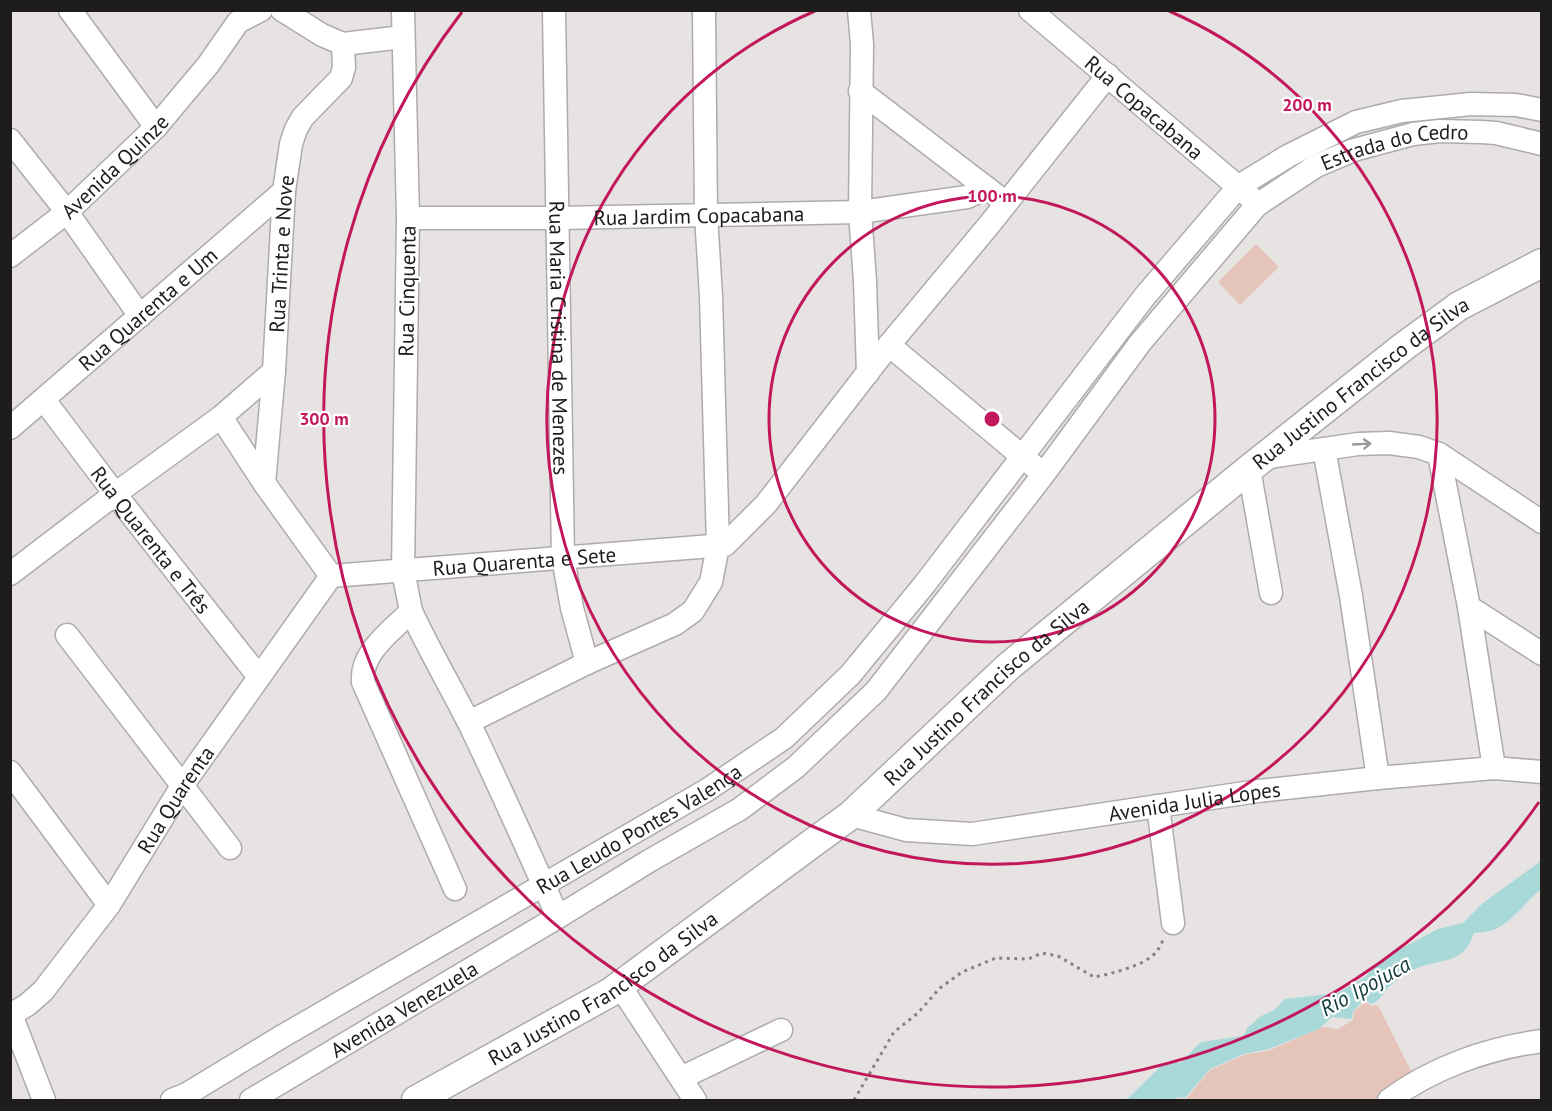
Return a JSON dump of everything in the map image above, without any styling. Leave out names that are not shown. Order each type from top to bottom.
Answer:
[{"type":"main road","name":"Rua Justino Francisco da Silva","points":[[417,1100],[620,986],[851,814],[1009,666],[1256,463],[1403,347],[1459,306],[1542,263]]},
{"type":"street","points":[[70,10],[156,127]]},
{"type":"street","points":[[233,16],[261,10]]},
{"type":"street","points":[[282,10],[322,35],[343,44],[403,37]]},
{"type":"street","name":"Rua Cinquenta","points":[[403,10],[408,218],[403,571],[411,611],[433,657],[469,722],[558,917]]},
{"type":"street","name":"Rua Maria Cristina de Menezes","points":[[554,10],[563,558],[572,608],[587,663]]},
{"type":"street","points":[[469,722],[587,663],[675,624],[693,611],[711,582],[718,546],[711,296],[706,215],[704,10]]},
{"type":"street","points":[[859,10],[862,44],[860,212],[868,373]]},
{"type":"street","name":"Rua Copacabana","points":[[1030,10],[1239,186],[1257,205]]},
{"type":"street","name":"Avenida Quinze","points":[[10,256],[68,212],[156,127],[208,65],[233,16]]},
{"type":"street","name":"Rua Trinta e Nove","points":[[264,483],[274,371],[284,190],[291,144],[303,117],[341,78],[344,67],[343,44]]},
{"type":"street","points":[[718,546],[731,540],[766,504],[889,345],[989,225],[1108,75]]},
{"type":"street","points":[[860,91],[1005,203]]},
{"type":"street","name":"Rua Leudo Pontes Valença","points":[[172,1101],[707,790],[784,738],[850,675],[931,576],[1145,296],[1239,186],[1288,156],[1356,122],[1402,111],[1471,104],[1516,105],[1542,110]]},
{"type":"street","name":"Estrada do Cedro","points":[[1257,205],[1316,166],[1354,150],[1413,134],[1440,131],[1481,132],[1542,144]]},
{"type":"street","points":[[10,141],[68,212],[140,316]]},
{"type":"street","name":"Rua Jardim Copacabana","points":[[408,218],[558,218],[860,212],[967,197],[987,188]]},
{"type":"street","name":"Rua Quarenta e Um","points":[[10,428],[284,190]]},
{"type":"street","points":[[558,917],[740,809],[796,767],[876,691],[1043,475],[1140,343],[1257,205]]},
{"type":"street","points":[[889,345],[1043,475]]},
{"type":"street","points":[[10,574],[221,417],[274,371]]},
{"type":"street","name":"Rua Quarenta e Três","points":[[44,400],[115,494],[260,677]]},
{"type":"street","points":[[221,417],[264,483],[331,576]]},
{"type":"street","points":[[1271,593],[1256,463],[1324,448],[1358,444],[1389,443],[1419,447],[1439,454],[1542,522]]},
{"type":"street","points":[[1324,448],[1351,596],[1378,778]]},
{"type":"street","points":[[1439,454],[1469,607],[1494,768]]},
{"type":"street","name":"Rua Quarenta e Sete","points":[[331,576],[718,546]]},
{"type":"street","name":"Rua Quarenta","points":[[11,1014],[27,1005],[43,990],[109,905],[182,786],[331,576]]},
{"type":"street","points":[[1469,607],[1542,654]]},
{"type":"street","points":[[411,611],[372,650],[364,662],[363,682],[455,889]]},
{"type":"street","points":[[67,635],[230,848]]},
{"type":"street","name":"Avenida Julia Lopes","points":[[851,814],[906,830],[972,834],[1258,791],[1494,768],[1542,772]]},
{"type":"street","points":[[10,772],[109,905]]},
{"type":"street","points":[[1158,806],[1173,923]]},
{"type":"street","name":"Avenida Venezuela","points":[[251,1101],[558,917]]},
{"type":"street","points":[[620,986],[695,1101]]},
{"type":"street","points":[[11,1014],[44,1101]]},
{"type":"street","points":[[681,1078],[781,1030]]},
{"type":"street","points":[[1389,1101],[1409,1085],[1479,1054],[1542,1041]]},
{"type":"path","points":[[854,1101],[894,1032],[918,1013],[940,988],[962,972],[996,958],[1028,959],[1042,953],[1058,956],[1094,977],[1110,974],[1156,953],[1173,923]]},
{"type":"shaded area","points":[[1256,244],[1279,267],[1240,305],[1218,282]]},
{"type":"shaded area","points":[[1365,1002],[1372,1006],[1378,1005],[1413,1075],[1382,1100],[1177,1100],[1186,1099],[1210,1070],[1244,1055],[1270,1050],[1323,1027],[1338,1029],[1353,1020],[1354,1011]]},
{"type":"water","name":"Rio Ipojuca","points":[[1541,861],[1541,889],[1511,918],[1499,928],[1474,933],[1463,952],[1456,957],[1420,967],[1405,974],[1372,1004],[1364,1000],[1353,1011],[1352,1019],[1332,1017],[1319,1029],[1269,1049],[1244,1054],[1210,1069],[1185,1098],[1126,1100],[1162,1065],[1171,1061],[1180,1063],[1201,1042],[1243,1036],[1248,1027],[1261,1016],[1274,1010],[1285,999],[1338,993],[1365,977],[1378,962],[1417,940],[1438,929],[1463,923],[1483,903]]}]
